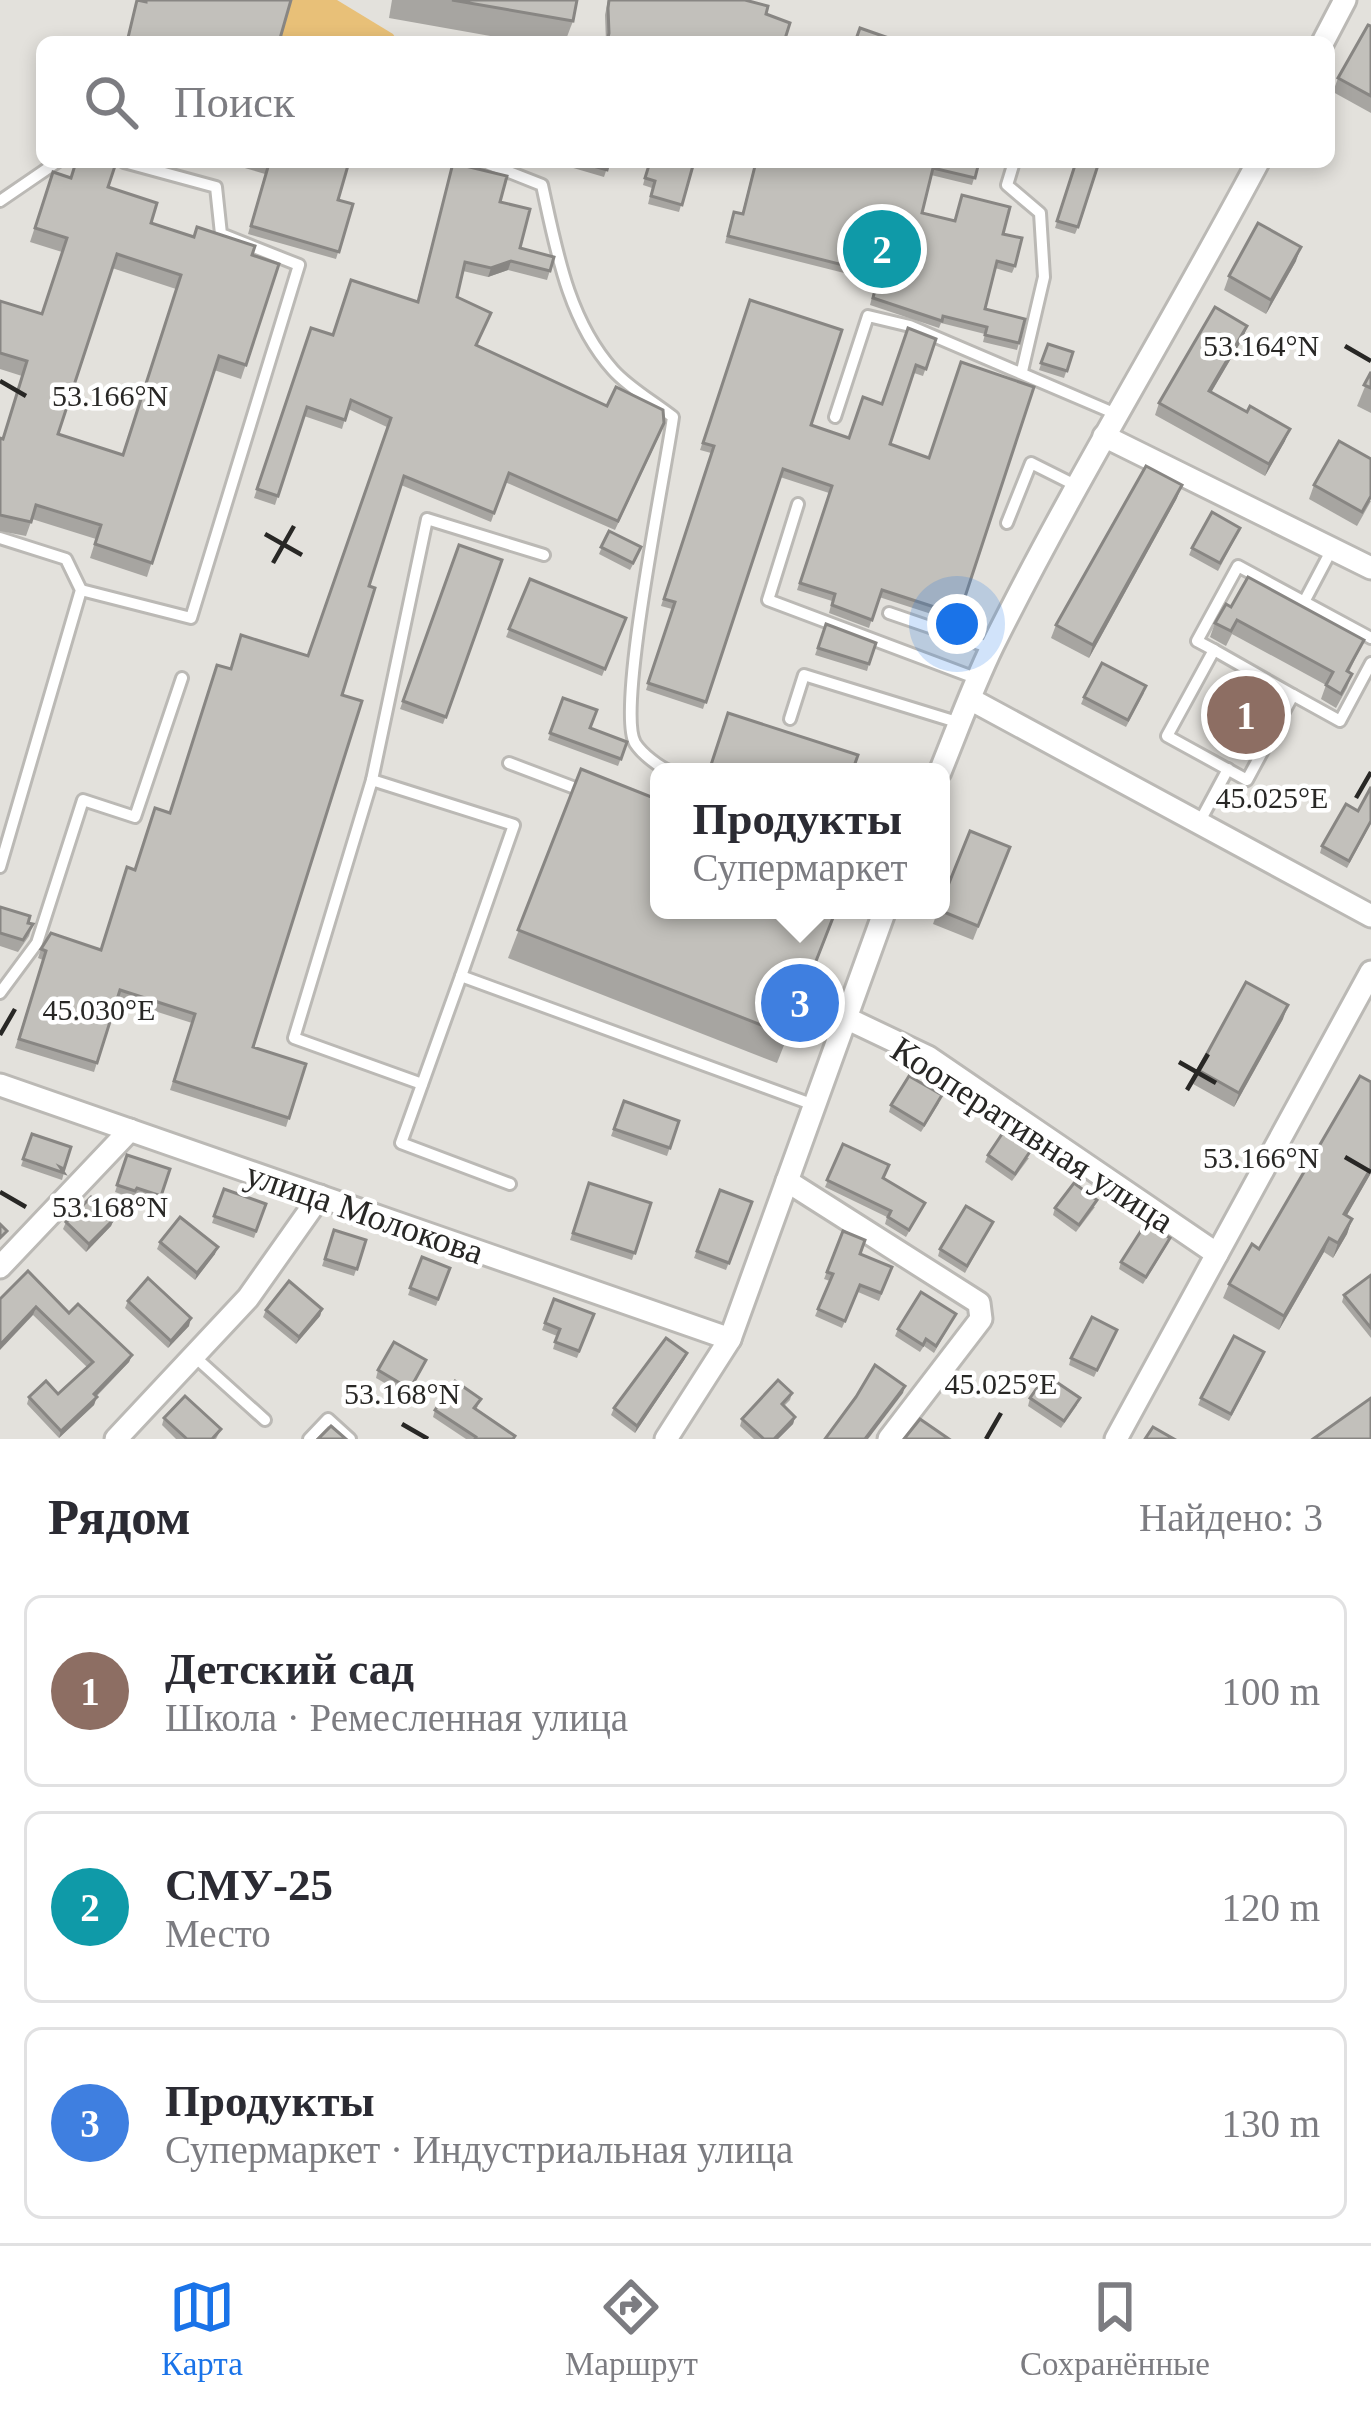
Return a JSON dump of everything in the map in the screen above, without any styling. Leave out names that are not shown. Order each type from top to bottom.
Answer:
[{"type":"street","points":[[1326,36],[1345,0]]},
{"type":"street","points":[[944,763],[992,648],[1116,414],[1166,334],[1255,168]]},
{"type":"street","points":[[1104,436],[1371,568]]},
{"type":"street","points":[[974,689],[1199,823],[1371,916]]},
{"type":"street","points":[[679,1434],[730,1339],[882,919]]},
{"type":"street","points":[[1116,1439],[1371,972]]},
{"type":"street","name":"Кооперативная улица","points":[[846,1018],[928,1057],[1216,1254]]},
{"type":"street","name":"улица Молокова","points":[[0,1085],[730,1339]]},
{"type":"street","points":[[0,1267],[130,1130]]},
{"type":"street","points":[[787,1181],[979,1303],[981,1319],[889,1439]]},
{"type":"street","points":[[116,1439],[248,1298],[320,1196]]},
{"type":"lane","points":[[0,201],[48,168]]},
{"type":"lane","points":[[81,590],[190,618],[299,265],[221,234],[216,187],[146,168]]},
{"type":"lane","points":[[499,168],[542,185],[556,252],[579,319],[614,371],[674,417],[636,643],[629,718],[634,742],[657,763]]},
{"type":"lane","points":[[1012,168],[1007,185],[1040,213],[1044,277],[1022,371]]},
{"type":"lane","points":[[836,417],[868,316],[910,326],[1116,414]]},
{"type":"lane","points":[[1007,524],[1030,463],[1077,487]]},
{"type":"lane","points":[[798,504],[768,600],[974,689]]},
{"type":"lane","points":[[422,1084],[294,1038],[372,780],[428,519],[544,556]]},
{"type":"lane","points":[[0,538],[66,559],[81,590],[0,867]]},
{"type":"lane","points":[[1304,602],[1332,549]]},
{"type":"lane","points":[[1371,638],[1238,566],[1197,641],[1340,721],[1371,663]]},
{"type":"lane","points":[[889,613],[992,648]]},
{"type":"lane","points":[[1214,650],[1167,736],[1247,780],[1293,695]]},
{"type":"lane","points":[[790,718],[804,675],[960,723]]},
{"type":"lane","points":[[0,993],[37,943],[83,800],[136,818],[182,678]]},
{"type":"lane","points":[[509,763],[595,795]]},
{"type":"lane","points":[[1199,823],[1228,770]]},
{"type":"lane","points":[[372,780],[514,825],[401,1143],[510,1184]]},
{"type":"lane","points":[[461,976],[814,1106]]},
{"type":"lane","points":[[195,1357],[265,1420]]},
{"type":"lane","points":[[309,1439],[328,1418],[350,1439]]},
{"type":"shaded area","points":[[291,0],[337,0],[394,36],[280,36]]},
{"type":"building","points":[[137,0],[291,0],[281,36],[128,36]]},
{"type":"building","points":[[452,0],[577,0],[573,21]]},
{"type":"building","points":[[609,0],[745,0],[768,6],[766,14],[790,23],[786,36],[608,36]]},
{"type":"building","points":[[1371,26],[1371,96],[1338,78]]},
{"type":"building","points":[[860,28],[883,36],[857,36]]},
{"type":"building","points":[[74,168],[114,168],[108,187],[157,203],[151,223],[194,237],[197,227],[255,246],[252,255],[279,264],[246,365],[219,356],[152,563],[95,544],[101,525],[36,505],[31,522],[0,515],[0,438],[27,361],[0,353],[0,301],[42,314],[67,238],[35,228],[53,172],[71,178]],"holes":[[[117,254],[181,275],[123,455],[58,434]]]},
{"type":"building","points":[[268,168],[347,168],[338,200],[353,204],[339,252],[251,226]]},
{"type":"building","points":[[452,168],[507,176],[500,202],[530,209],[520,248],[554,257],[550,271],[511,261],[491,268],[465,262],[457,297],[491,313],[476,345],[607,406],[616,387],[663,410],[664,423],[618,521],[509,473],[494,513],[404,476],[369,586],[375,588],[342,695],[362,701],[253,1047],[306,1064],[289,1118],[174,1081],[195,1014],[120,990],[97,1063],[19,1039],[46,951],[41,949],[51,933],[101,950],[127,867],[135,870],[155,808],[170,813],[217,665],[231,669],[241,635],[308,656],[391,418],[351,400],[345,420],[307,407],[278,496],[257,489],[311,328],[333,335],[351,280],[418,302]]},
{"type":"building","points":[[648,168],[692,168],[682,205],[651,196],[655,181],[645,178]]},
{"type":"building","points":[[754,168],[933,168],[922,213],[955,221],[962,195],[1010,207],[1003,234],[1022,238],[1015,266],[997,261],[985,309],[1025,319],[1019,343],[985,335],[987,327],[943,316],[942,321],[873,298],[879,274],[728,236],[734,212],[743,214]]},
{"type":"building","points":[[933,168],[978,168],[975,178]]},
{"type":"building","points":[[1074,168],[1097,168],[1078,227],[1057,221]]},
{"type":"building","points":[[1258,223],[1301,247],[1271,300],[1229,276]]},
{"type":"building","points":[[750,300],[842,330],[811,425],[849,438],[863,397],[882,404],[908,328],[936,339],[926,369],[916,365],[890,444],[929,458],[961,362],[1034,387],[959,615],[882,590],[872,620],[832,605],[835,594],[800,583],[832,486],[783,469],[706,702],[648,683],[675,602],[664,599],[714,446],[703,443]]},
{"type":"building","points":[[1215,307],[1247,326],[1209,391],[1247,412],[1250,406],[1290,429],[1269,464],[1159,403]]},
{"type":"building","points":[[1048,344],[1073,352],[1067,371],[1041,363]]},
{"type":"building","points":[[1339,441],[1371,459],[1371,496],[1362,512],[1314,485]]},
{"type":"building","points":[[1146,466],[1182,485],[1093,645],[1056,625]]},
{"type":"building","points":[[1212,512],[1240,528],[1220,563],[1192,548]]},
{"type":"building","points":[[609,531],[641,547],[633,563],[601,547]]},
{"type":"building","points":[[459,545],[502,560],[446,717],[403,701]]},
{"type":"building","points":[[1248,577],[1364,640],[1341,694],[1326,685],[1333,672],[1237,620],[1231,631],[1215,623],[1226,604],[1231,607]]},
{"type":"building","points":[[530,579],[626,618],[605,669],[509,629]]},
{"type":"building","points":[[826,624],[876,643],[869,664],[818,648]]},
{"type":"building","points":[[1102,663],[1146,686],[1128,720],[1084,697]]},
{"type":"building","points":[[563,698],[597,710],[590,728],[627,742],[621,759],[550,733]]},
{"type":"building","points":[[728,713],[858,755],[855,763],[712,763]]},
{"type":"building","points":[[581,769],[650,796],[650,919],[832,919],[787,1035],[518,930]]},
{"type":"building","points":[[1371,787],[1371,821],[1349,861],[1322,846],[1346,804],[1358,811]]},
{"type":"building","points":[[970,831],[1010,847],[978,926],[950,915],[950,881]]},
{"type":"building","points":[[0,907],[30,916],[28,923],[33,924],[23,940],[0,933]]},
{"type":"building","points":[[1246,982],[1288,1005],[1239,1093],[1198,1070]]},
{"type":"building","points":[[909,1076],[942,1095],[924,1125],[891,1105]]},
{"type":"building","points":[[1360,1076],[1371,1082],[1371,1168],[1344,1214],[1352,1219],[1338,1243],[1329,1238],[1284,1316],[1229,1284],[1252,1244],[1259,1249]]},
{"type":"building","points":[[624,1101],[679,1121],[670,1148],[614,1129]]},
{"type":"building","points":[[1004,1131],[1031,1150],[1015,1174],[988,1155]]},
{"type":"building","points":[[32,1134],[71,1147],[64,1169],[60,1167],[64,1173],[23,1159]]},
{"type":"building","points":[[843,1144],[889,1165],[883,1178],[925,1203],[909,1230],[888,1217],[891,1211],[827,1180]]},
{"type":"building","points":[[127,1155],[170,1169],[161,1196],[117,1185]]},
{"type":"building","points":[[589,1183],[651,1203],[635,1253],[573,1233]]},
{"type":"building","points":[[1074,1183],[1097,1200],[1079,1225],[1055,1208]]},
{"type":"building","points":[[224,1189],[266,1204],[256,1231],[214,1216]]},
{"type":"building","points":[[720,1190],[752,1202],[729,1263],[697,1251]]},
{"type":"building","points":[[91,1197],[114,1219],[89,1244],[66,1222]]},
{"type":"building","points":[[966,1206],[993,1222],[967,1266],[940,1249]]},
{"type":"building","points":[[180,1217],[218,1247],[197,1273],[160,1242]]},
{"type":"building","points":[[1146,1223],[1170,1238],[1146,1277],[1121,1262]]},
{"type":"building","points":[[334,1230],[366,1240],[357,1269],[325,1259]]},
{"type":"building","points":[[843,1231],[865,1240],[860,1254],[892,1267],[881,1293],[860,1285],[845,1321],[818,1309],[833,1274],[827,1272]]},
{"type":"building","points":[[422,1257],[450,1268],[438,1299],[410,1288]]},
{"type":"building","points":[[28,1271],[69,1313],[78,1304],[132,1355],[61,1431],[29,1397],[46,1381],[58,1394],[93,1362],[36,1307],[0,1345],[0,1299]]},
{"type":"building","points":[[1371,1275],[1371,1328],[1344,1295]]},
{"type":"building","points":[[148,1278],[191,1318],[171,1341],[128,1301]]},
{"type":"building","points":[[289,1281],[322,1309],[299,1337],[266,1310]]},
{"type":"building","points":[[921,1292],[956,1314],[936,1346],[926,1339],[923,1345],[898,1329]]},
{"type":"building","points":[[554,1299],[594,1314],[579,1351],[555,1342],[560,1329],[545,1323]]},
{"type":"building","points":[[1092,1317],[1117,1330],[1097,1370],[1071,1358]]},
{"type":"building","points":[[1234,1336],[1264,1352],[1231,1414],[1201,1398]]},
{"type":"building","points":[[666,1338],[687,1353],[637,1426],[614,1408]]},
{"type":"building","points":[[394,1342],[426,1360],[410,1389],[378,1370]]},
{"type":"building","points":[[875,1365],[905,1386],[865,1439],[825,1439],[856,1397]]},
{"type":"building","points":[[1046,1375],[1080,1398],[1064,1421],[1030,1398]]},
{"type":"building","points":[[778,1380],[792,1393],[782,1404],[795,1417],[774,1439],[764,1439],[742,1419]]},
{"type":"building","points":[[455,1381],[481,1399],[474,1408],[513,1439],[475,1439],[435,1410]]},
{"type":"building","points":[[185,1396],[221,1429],[212,1439],[187,1439],[164,1418]]},
{"type":"building","points":[[1371,1398],[1371,1439],[1313,1439]]},
{"type":"building","points":[[920,1419],[949,1439],[904,1439]]},
{"type":"building","points":[[331,1426],[346,1439],[318,1439]]},
{"type":"building","points":[[1153,1427],[1174,1439],[1145,1439]]},
{"type":"place","name":"СМУ-25","points":[[882,249]]},
{"type":"place","name":"Детский сад","points":[[1246,715]]},
{"type":"place","name":"Продукты","points":[[800,1003]]}]
